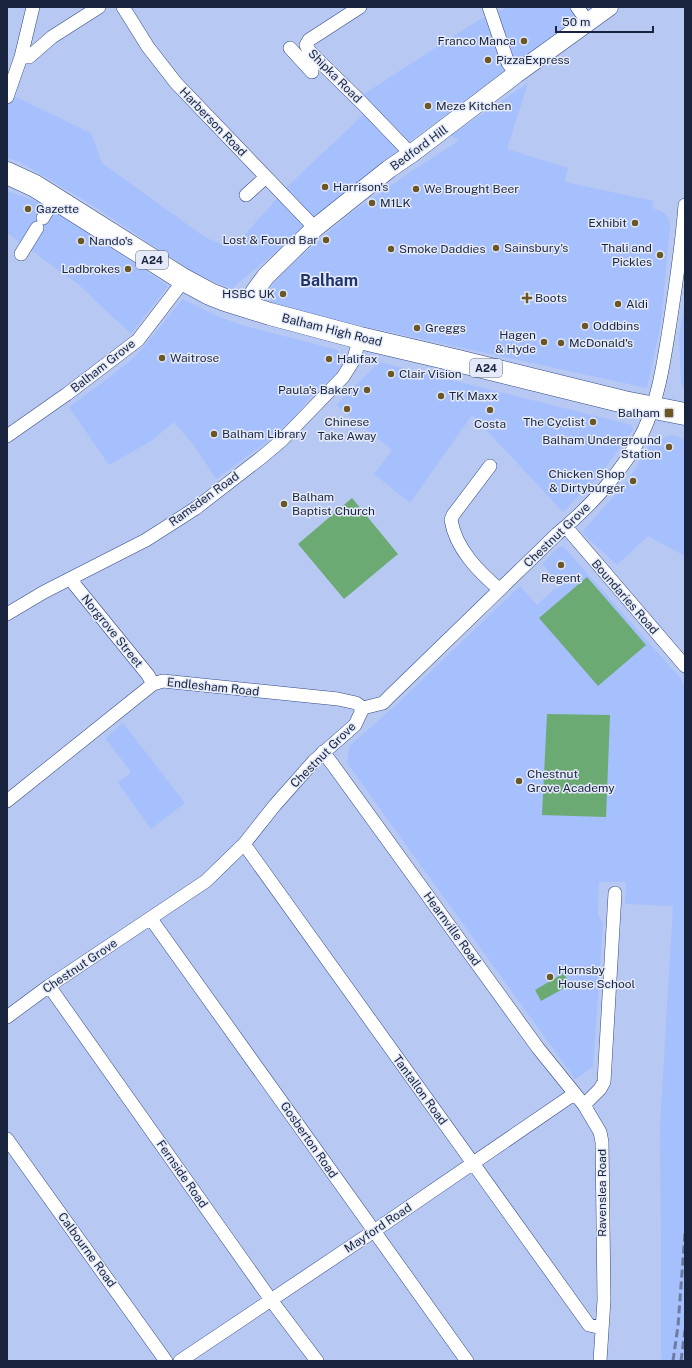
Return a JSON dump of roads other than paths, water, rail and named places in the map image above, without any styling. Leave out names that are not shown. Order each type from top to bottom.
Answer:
[{"type":"highway","name":"Balham High Road","points":[[7,173],[35,186],[184,280],[210,294],[247,307],[360,338],[624,402],[685,414]]},
{"type":"main road","name":"Bedford Hill","points":[[247,307],[255,291],[266,276],[315,228],[357,193],[516,74],[609,7]]},
{"type":"street","points":[[7,96],[21,57],[33,7]]},
{"type":"street","points":[[21,57],[29,57],[48,40],[99,7]]},
{"type":"street","name":"Harberson Road","points":[[123,7],[148,47],[176,84],[315,228]]},
{"type":"street","name":"Shipka Road","points":[[360,7],[309,40],[306,45],[305,57],[362,103],[411,154]]},
{"type":"street","points":[[489,7],[508,63],[516,74]]},
{"type":"street","points":[[577,7],[588,22]]},
{"type":"street","points":[[27,31],[39,34],[48,40]]},
{"type":"street","points":[[290,48],[305,57],[312,72]]},
{"type":"street","points":[[246,195],[266,177]]},
{"type":"street","points":[[21,254],[55,198]]},
{"type":"street","name":"Chestnut Grove","points":[[7,1017],[49,986],[206,881],[244,844],[313,761],[355,725],[363,708],[383,703],[596,498],[612,479],[640,436],[652,408],[662,371],[680,259],[685,205]]},
{"type":"street","name":"Balham Grove","points":[[7,436],[67,394],[138,340],[184,280]]},
{"type":"street","name":"Ramsden Road","points":[[7,614],[70,578],[146,540],[196,508],[262,457],[281,441],[343,377],[353,361],[360,338]]},
{"type":"street","points":[[490,466],[453,515],[451,520],[455,534],[466,555],[500,590]]},
{"type":"street","name":"Boundaries Road","points":[[566,526],[685,666]]},
{"type":"street","name":"Norgrove Street","points":[[70,578],[148,675],[153,684]]},
{"type":"street","name":"Endlesham Road","points":[[7,801],[153,684],[163,681],[338,699],[356,703],[363,708]]},
{"type":"street","name":"Hearnville Road","points":[[323,752],[334,764],[538,1048],[584,1105]]},
{"type":"street","name":"Tantallon Road","points":[[244,844],[589,1325],[602,1328]]},
{"type":"street","points":[[584,1105],[600,1089],[604,1082],[615,893]]},
{"type":"street","name":"Gosberton Road","points":[[151,918],[467,1361]]},
{"type":"street","name":"Fernside Road","points":[[49,986],[271,1300],[317,1361]]},
{"type":"street","name":"Mayford Road","points":[[180,1361],[473,1164],[574,1094]]},
{"type":"street","name":"Ravenslea Road","points":[[584,1105],[600,1132],[602,1142],[604,1300],[600,1361]]},
{"type":"street","name":"Calbourne Road","points":[[7,1139],[166,1361]]},
{"type":"railway","points":[[673,1361],[678,1326],[685,1233]]},
{"type":"railway","points":[[681,1361],[685,1330]]},
{"type":"place","name":"Franco Manca","points":[[524,41]]},
{"type":"place","name":"PizzaExpress","points":[[488,60]]},
{"type":"place","name":"Meze Kitchen","points":[[428,106]]},
{"type":"place","name":"Harrison's","points":[[325,187]]},
{"type":"place","name":"We Brought Beer","points":[[416,189]]},
{"type":"place","name":"M1LK","points":[[372,203]]},
{"type":"place","name":"Gazette","points":[[28,209]]},
{"type":"place","name":"Exhibit","points":[[635,223]]},
{"type":"place","name":"Lost & Found Bar","points":[[326,240]]},
{"type":"place","name":"Nando's","points":[[81,241]]},
{"type":"place","name":"Sainsbury's","points":[[496,248]]},
{"type":"place","name":"Smoke Daddies","points":[[391,249]]},
{"type":"place","name":"Thali and Pickles","points":[[660,255]]},
{"type":"place","name":"Ladbrokes","points":[[128,269]]},
{"type":"place","name":"HSBC UK","points":[[283,294]]},
{"type":"place","name":"Boots","points":[[527,298]]},
{"type":"place","name":"Aldi","points":[[618,304]]},
{"type":"place","name":"Oddbins","points":[[585,326]]},
{"type":"place","name":"Greggs","points":[[417,328]]},
{"type":"place","name":"Hagen & Hyde","points":[[544,342]]},
{"type":"place","name":"McDonald's","points":[[561,343]]},
{"type":"place","name":"Waitrose","points":[[162,358]]},
{"type":"place","name":"Halifax","points":[[329,359]]},
{"type":"place","name":"Clair Vision","points":[[391,374]]},
{"type":"place","name":"Paula's Bakery","points":[[367,390]]},
{"type":"place","name":"TK Maxx","points":[[441,396]]},
{"type":"place","name":"Chinese Take Away","points":[[347,409]]},
{"type":"place","name":"Costa","points":[[490,410]]},
{"type":"place","name":"Balham","points":[[669,413]]},
{"type":"place","name":"The Cyclist","points":[[593,422]]},
{"type":"place","name":"Balham Library","points":[[214,434]]},
{"type":"place","name":"Balham Underground Station","points":[[669,447]]},
{"type":"place","name":"Chicken Shop & Dirtyburger","points":[[633,481]]},
{"type":"place","name":"Balham Baptist Church","points":[[284,504]]},
{"type":"place","name":"Regent","points":[[561,565]]},
{"type":"place","name":"Chestnut Grove Academy","points":[[519,781]]},
{"type":"place","name":"Hornsby House School","points":[[550,977]]},
{"type":"district","name":"Balham","points":[[329,280]]}]
